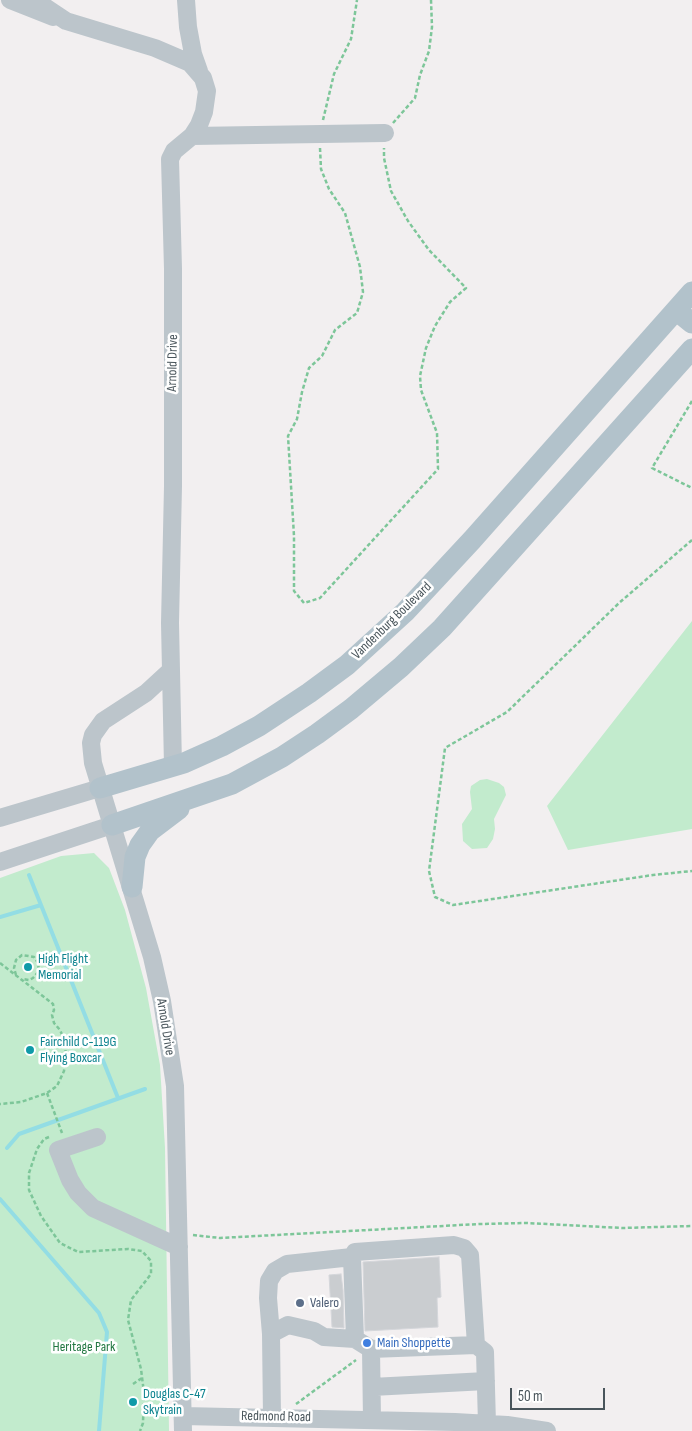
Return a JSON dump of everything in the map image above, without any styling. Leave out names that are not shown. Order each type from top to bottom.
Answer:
[{"type":"main road","name":"Vandenburg Boulevard","points":[[100,788],[173,766],[222,746],[260,726],[347,665],[382,634],[684,316],[692,292]]},
{"type":"main road","points":[[112,824],[232,784],[282,757],[351,709],[401,667],[442,628],[692,349]]},
{"type":"main road","points":[[132,887],[135,857],[147,834],[193,798]]},
{"type":"street","points":[[10,0],[66,21],[155,48],[190,63],[199,71]]},
{"type":"street","points":[[40,0],[44,7],[66,21]]},
{"type":"street","name":"Arnold Drive","points":[[173,766],[170,622],[174,269],[170,159],[174,151],[192,136],[199,125],[207,99],[203,78],[193,54],[186,0]]},
{"type":"street","points":[[192,136],[385,133]]},
{"type":"street","name":"Arnold Drive","points":[[171,670],[146,693],[103,721],[98,727],[91,743],[91,755],[152,957],[162,1001],[175,1086],[183,1424]]},
{"type":"street","name":"Vandenburg Boulevard","points":[[0,818],[100,788]]},
{"type":"street","points":[[0,862],[112,824]]},
{"type":"street","points":[[97,1137],[58,1150],[70,1180],[78,1193],[93,1208],[179,1240]]},
{"type":"street","points":[[355,1339],[352,1257],[355,1252],[454,1244],[464,1248],[470,1255],[476,1345]]},
{"type":"street","points":[[272,1417],[269,1280],[275,1272],[287,1264],[352,1257]]},
{"type":"street","points":[[270,1334],[288,1325],[314,1331],[324,1337],[355,1339],[371,1349],[476,1345],[485,1352],[487,1424]]},
{"type":"street","points":[[371,1349],[372,1420]]},
{"type":"street","points":[[372,1387],[486,1380]]},
{"type":"street","name":"Redmond Road","points":[[183,1424],[272,1417],[507,1425],[547,1431]]},
{"type":"path","points":[[357,0],[351,39],[334,74],[320,135],[321,169],[330,190],[345,213],[360,267],[363,292],[357,313],[335,330],[322,356],[309,368],[297,419],[288,436],[294,536],[294,591],[304,603],[320,598],[438,469],[437,433],[421,390],[420,376],[426,348],[435,326],[450,302],[466,288],[429,250],[408,221],[391,191],[384,158],[385,133],[415,98],[429,51],[432,27],[431,0]]},
{"type":"path","points":[[692,401],[652,468],[692,488]]},
{"type":"path","points":[[692,540],[619,603],[507,712],[444,748],[429,871],[435,897],[453,905],[653,875],[692,871]]},
{"type":"path","points":[[17,976],[14,968],[16,960],[22,955],[34,957],[39,967],[37,975],[29,980],[20,979]]},
{"type":"path","points":[[0,963],[53,1004],[54,1010],[52,1015],[54,1023],[64,1039],[66,1055],[64,1071],[57,1086],[48,1093],[21,1102],[0,1104]]},
{"type":"path","points":[[48,1093],[62,1132]]},
{"type":"path","points":[[53,1136],[44,1139],[37,1149],[29,1173],[29,1190],[41,1216],[60,1243],[78,1252],[128,1249],[142,1251],[151,1261],[151,1274],[132,1300],[128,1320],[144,1393],[143,1423],[140,1431]]},
{"type":"path","points":[[179,1240],[479,1224],[527,1223],[622,1228],[675,1228],[692,1226]]},
{"type":"path","points":[[290,1418],[297,1402],[371,1349]]},
{"type":"path","points":[[133,1384],[142,1378]]},
{"type":"green space","points":[[692,621],[692,829],[568,850],[547,806]]},
{"type":"green space","points":[[487,779],[504,787],[506,795],[494,819],[493,839],[487,848],[472,849],[463,841],[462,824],[472,809],[471,786],[480,780]]},
{"type":"green space","name":"Heritage Park","points":[[94,853],[109,868],[125,910],[146,988],[160,1065],[165,1148],[169,1431],[0,1431],[0,878],[61,856]]},
{"type":"building","points":[[439,1257],[441,1297],[437,1298],[438,1327],[365,1331],[363,1262]]},
{"type":"building","points":[[341,1274],[344,1328],[332,1327],[329,1275]]},
{"type":"waterway","points":[[29,875],[118,1098]]},
{"type":"waterway","points":[[0,917],[41,905]]},
{"type":"waterway","points":[[7,1148],[19,1134],[145,1089]]},
{"type":"waterway","points":[[0,1199],[99,1313],[107,1332],[99,1431]]},
{"type":"place","name":"High Flight Memorial","points":[[28,967]]},
{"type":"place","name":"Fairchild C-119G Flying Boxcar","points":[[30,1050]]},
{"type":"place","name":"Valero","points":[[300,1303]]},
{"type":"place","name":"Main Shoppette","points":[[367,1343]]},
{"type":"place","name":"Douglas C-47 Skytrain","points":[[133,1402]]}]
